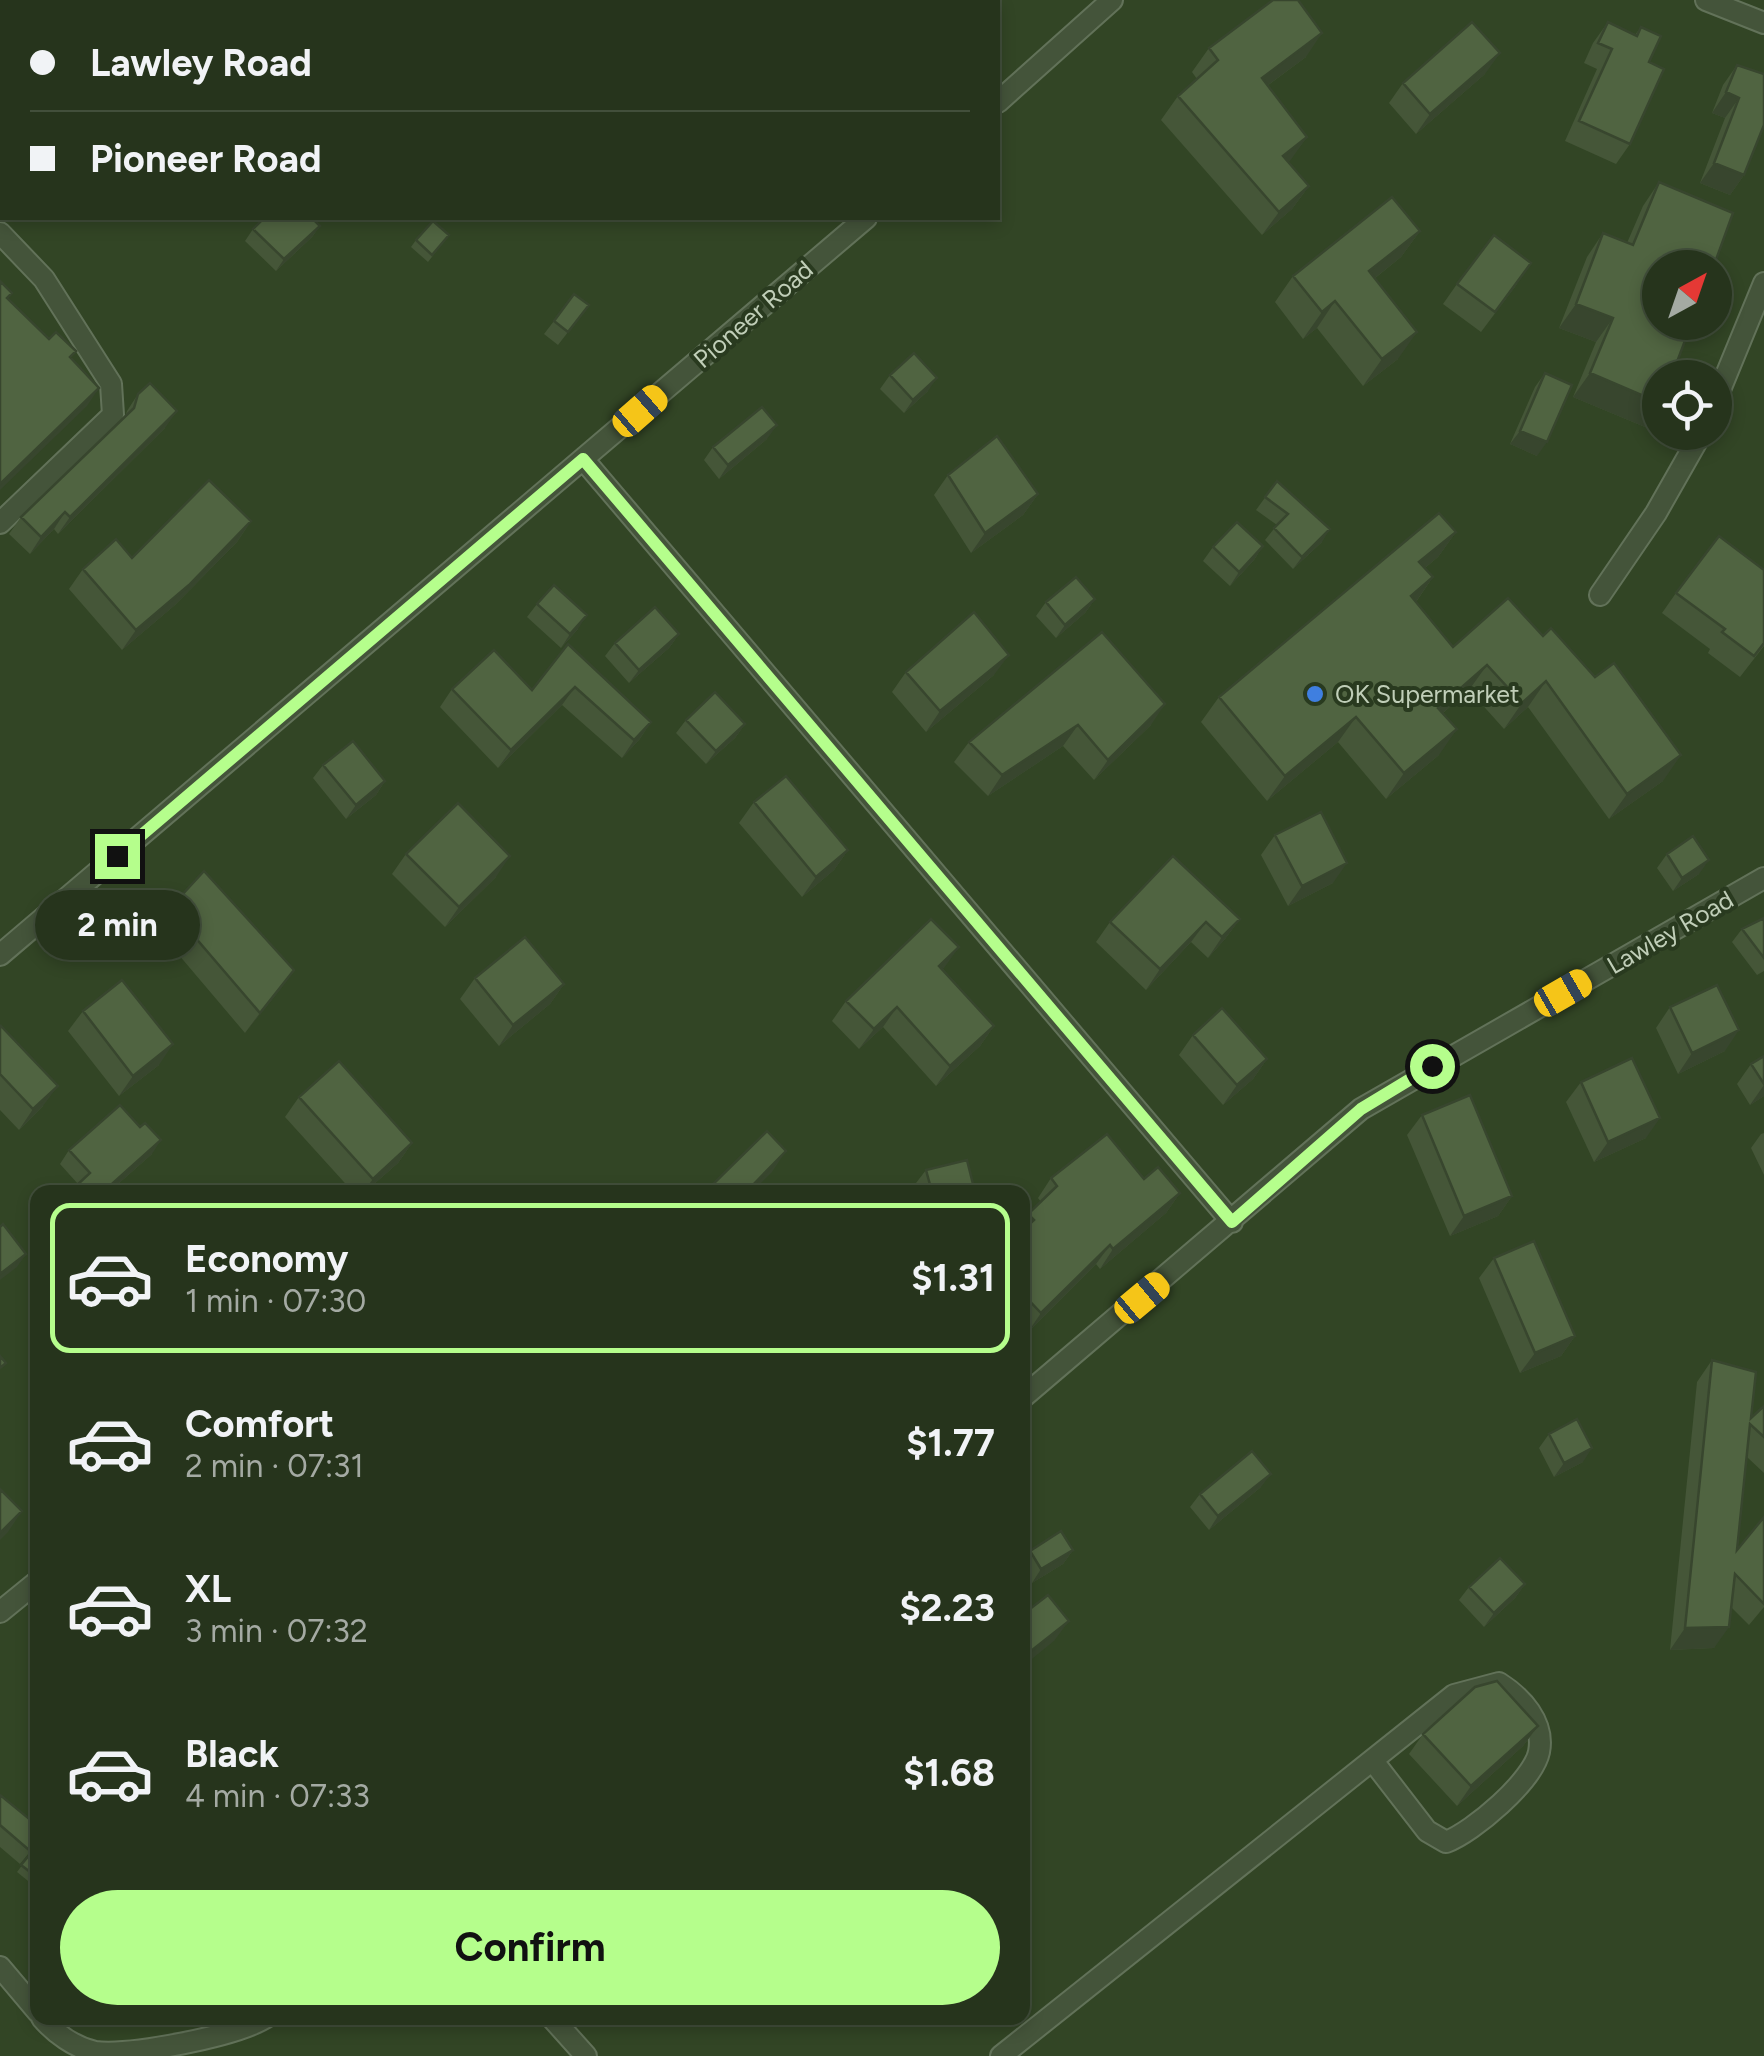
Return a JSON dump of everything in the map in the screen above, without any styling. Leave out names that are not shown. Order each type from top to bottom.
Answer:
[{"type":"street","points":[[1000,100],[1112,0]]},
{"type":"street","points":[[1706,0],[1764,23]]},
{"type":"street","name":"Pioneer Road","points":[[0,955],[864,220]]},
{"type":"street","points":[[0,233],[44,280],[111,384],[114,397],[113,415],[0,523]]},
{"type":"street","points":[[1732,361],[1764,283]]},
{"type":"street","points":[[1600,595],[1656,513],[1692,450]]},
{"type":"street","points":[[583,459],[1232,1222]]},
{"type":"street","name":"Lawley Road","points":[[1030,1391],[1361,1109],[1764,878]]},
{"type":"street","points":[[0,1612],[30,1588]]},
{"type":"street","points":[[1001,2056],[1454,1695],[1499,1683],[1523,1698],[1538,1735],[1539,1755],[1506,1799],[1470,1833],[1446,1842],[1427,1831],[1372,1762]]},
{"type":"street","points":[[0,1967],[30,2003]]},
{"type":"street","points":[[48,2025],[55,2033],[96,2053],[133,2053],[245,2030],[253,2025]]},
{"type":"street","points":[[558,2025],[586,2056]]},
{"type":"building","points":[[1273,0],[1298,0],[1322,33],[1262,78],[1307,137],[1283,156],[1309,186],[1279,212],[1178,96],[1218,60],[1209,48]]},
{"type":"building","points":[[1472,22],[1500,53],[1430,114],[1403,83]]},
{"type":"building","points":[[1608,22],[1637,36],[1641,27],[1661,36],[1649,62],[1664,69],[1630,144],[1579,121],[1612,49],[1598,43]]},
{"type":"building","points":[[1737,65],[1764,74],[1764,125],[1744,175],[1714,163],[1739,98],[1726,92]]},
{"type":"building","points":[[1659,182],[1733,213],[1720,250],[1642,250],[1642,340],[1685,340],[1678,360],[1642,360],[1642,395],[1590,373],[1613,318],[1576,304],[1603,233],[1633,245]]},
{"type":"building","points":[[1392,197],[1420,231],[1369,271],[1417,332],[1382,359],[1335,301],[1322,312],[1293,276]]},
{"type":"building","points":[[262,220],[314,220],[320,226],[284,259],[253,229]]},
{"type":"building","points":[[433,221],[449,235],[432,255],[416,240]]},
{"type":"building","points":[[1494,235],[1531,263],[1495,312],[1457,284]]},
{"type":"building","points":[[0,281],[12,293],[7,298],[49,339],[56,332],[76,351],[70,357],[99,388],[0,484]]},
{"type":"building","points":[[574,294],[589,305],[568,332],[554,321]]},
{"type":"building","points":[[914,353],[937,378],[913,400],[890,375]]},
{"type":"building","points":[[1545,373],[1572,385],[1547,442],[1520,431]]},
{"type":"building","points":[[150,383],[177,411],[70,517],[65,512],[41,537],[21,517],[134,408],[138,394]]},
{"type":"building","points":[[762,407],[777,425],[728,465],[713,447]]},
{"type":"building","points":[[997,436],[1038,494],[985,533],[948,475]]},
{"type":"building","points":[[209,480],[251,521],[189,585],[136,630],[83,569],[116,539],[132,558]]},
{"type":"building","points":[[1277,481],[1330,529],[1302,557],[1274,528],[1288,514],[1265,497]]},
{"type":"building","points":[[1439,513],[1456,532],[1419,562],[1433,577],[1411,596],[1453,647],[1508,598],[1543,636],[1551,628],[1595,677],[1614,663],[1681,755],[1627,794],[1546,681],[1522,703],[1487,665],[1438,708],[1457,729],[1404,773],[1356,717],[1285,776],[1219,697]]},
{"type":"building","points":[[1237,522],[1263,546],[1239,572],[1213,547]]},
{"type":"building","points":[[1719,536],[1764,570],[1764,643],[1754,656],[1676,593]]},
{"type":"building","points":[[1076,577],[1095,599],[1065,625],[1046,602]]},
{"type":"building","points":[[554,585],[587,615],[570,634],[537,604]]},
{"type":"building","points":[[655,607],[679,634],[639,670],[615,643]]},
{"type":"building","points":[[974,612],[1009,655],[940,711],[906,672]]},
{"type":"building","points":[[1102,632],[1165,704],[1108,760],[1078,725],[1002,775],[969,742]]},
{"type":"building","points":[[568,644],[651,722],[634,740],[575,687],[511,750],[452,689],[494,650],[532,690]]},
{"type":"building","points":[[715,692],[745,724],[716,751],[686,720]]},
{"type":"building","points":[[353,741],[385,781],[356,805],[323,765]]},
{"type":"building","points":[[786,776],[848,850],[816,877],[754,802]]},
{"type":"building","points":[[458,803],[510,856],[459,907],[406,854]]},
{"type":"building","points":[[1321,812],[1347,863],[1302,886],[1275,835]]},
{"type":"building","points":[[1693,836],[1709,860],[1682,878],[1667,854]]},
{"type":"building","points":[[1173,856],[1240,919],[1222,937],[1206,922],[1160,969],[1110,922]]},
{"type":"building","points":[[204,871],[294,970],[260,1013],[170,908]]},
{"type":"building","points":[[1764,918],[1764,958],[1742,929]]},
{"type":"building","points":[[931,919],[959,947],[939,966],[994,1026],[950,1066],[897,1007],[874,1029],[846,1001]]},
{"type":"building","points":[[525,937],[564,984],[513,1025],[475,978]]},
{"type":"building","points":[[122,980],[173,1044],[133,1076],[83,1011]]},
{"type":"building","points":[[1717,985],[1739,1030],[1692,1053],[1670,1007]]},
{"type":"building","points":[[1222,1008],[1267,1059],[1237,1085],[1193,1035]]},
{"type":"building","points":[[1,1026],[58,1086],[33,1109],[0,1074]]},
{"type":"building","points":[[1764,1056],[1764,1084],[1751,1064]]},
{"type":"building","points":[[1632,1058],[1660,1118],[1608,1142],[1581,1082]]},
{"type":"building","points":[[339,1061],[412,1143],[373,1179],[299,1097]]},
{"type":"building","points":[[1470,1095],[1512,1196],[1464,1216],[1422,1115]]},
{"type":"building","points":[[120,1105],[140,1127],[145,1123],[161,1140],[111,1185],[77,1185],[90,1173],[69,1150]]},
{"type":"building","points":[[767,1131],[786,1151],[753,1185],[712,1185]]},
{"type":"building","points":[[1107,1134],[1144,1179],[1158,1167],[1180,1193],[1113,1249],[1110,1245],[1041,1313],[1030,1301],[1030,1224],[1034,1220],[1030,1212],[1057,1186],[1051,1178]]},
{"type":"building","points":[[967,1160],[973,1185],[930,1185],[926,1170]]},
{"type":"building","points":[[3,1224],[26,1254],[0,1274],[0,1227]]},
{"type":"building","points":[[1534,1241],[1575,1336],[1535,1353],[1494,1258]]},
{"type":"building","points":[[1712,1360],[1756,1372],[1751,1418],[1764,1406],[1764,1437],[1750,1424],[1737,1550],[1764,1517],[1764,1604],[1735,1574],[1729,1627],[1685,1628]]},
{"type":"building","points":[[1577,1419],[1592,1448],[1564,1463],[1549,1434]]},
{"type":"building","points":[[1252,1451],[1271,1474],[1218,1516],[1200,1494]]},
{"type":"building","points":[[0,1489],[22,1511],[0,1533]]},
{"type":"building","points":[[1061,1531],[1073,1550],[1041,1569],[1030,1551]]},
{"type":"building","points":[[1500,1558],[1525,1584],[1494,1613],[1469,1587]]},
{"type":"building","points":[[1048,1595],[1069,1621],[1030,1652],[1030,1609]]},
{"type":"building","points":[[1497,1681],[1538,1726],[1471,1786],[1423,1734],[1475,1687]]},
{"type":"building","points":[[0,1795],[30,1819],[30,1849],[29,1850],[0,1825]]},
{"type":"building","points":[[30,1854],[30,1872],[21,1865]]},
{"type":"place","name":"OK Supermarket","points":[[1315,694]]},
{"type":"route","points":[[117,856],[583,459],[1232,1222],[1361,1109],[1432,1066]]}]
